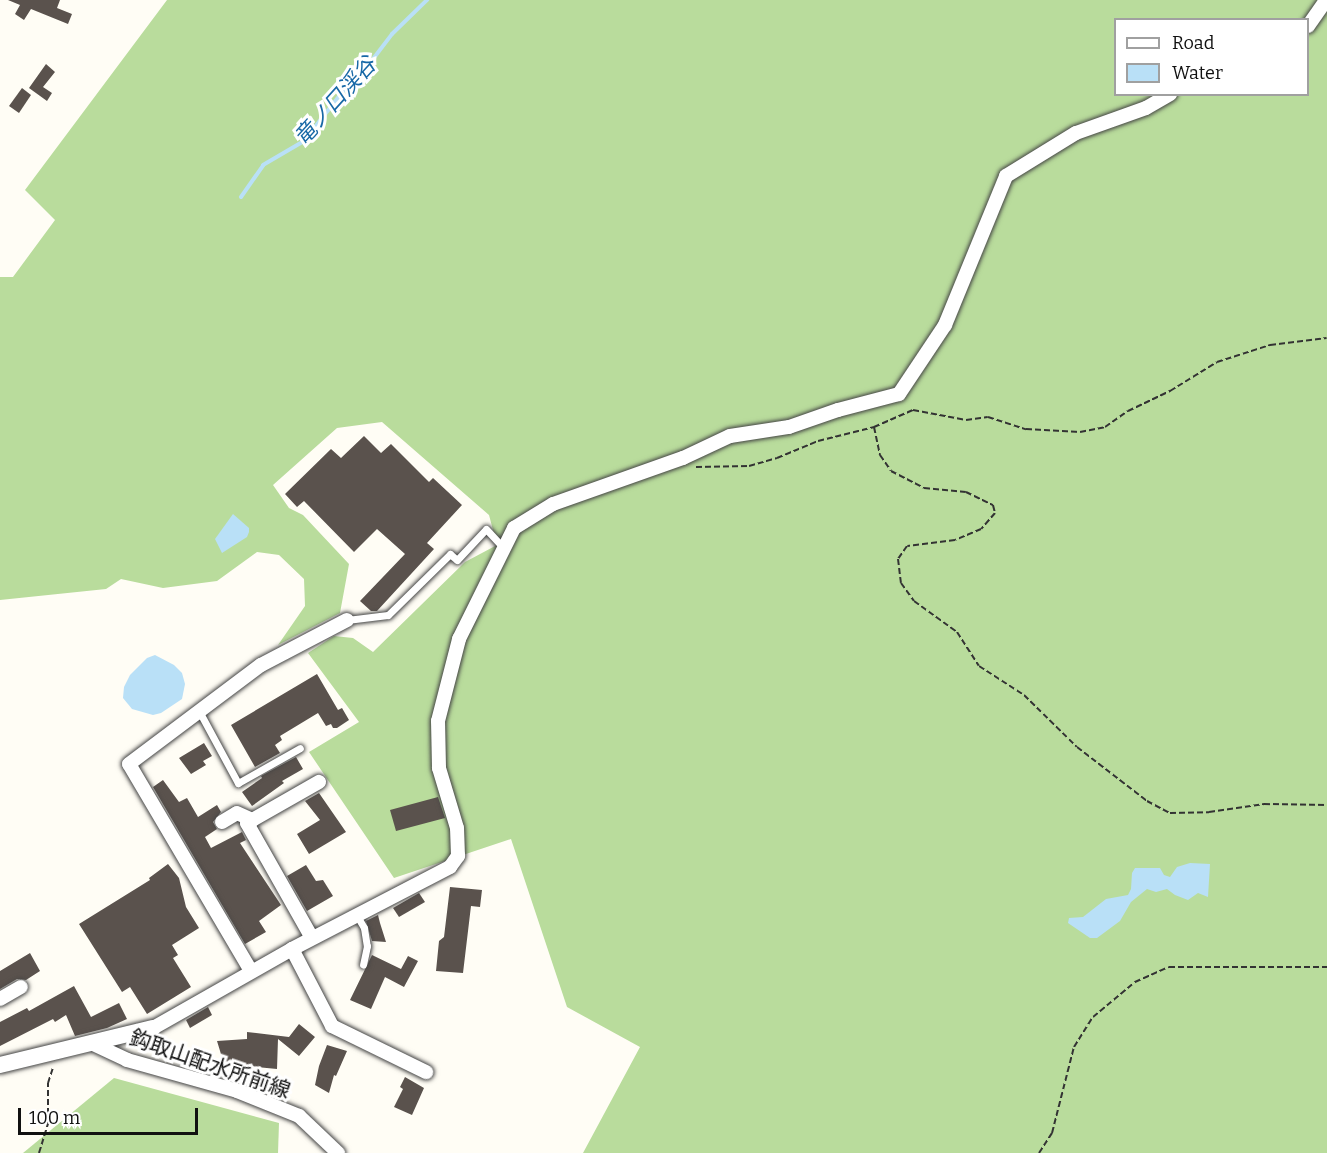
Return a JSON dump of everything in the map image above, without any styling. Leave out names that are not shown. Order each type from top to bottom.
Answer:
[{"type":"street","points":[[1309,25],[1326,0]]},
{"type":"street","points":[[0,1065],[153,1028],[251,971],[450,867],[458,856],[457,828],[440,768],[438,721],[459,639],[514,528],[553,504],[669,464],[730,436],[789,427],[838,410],[899,394],[945,326],[1006,176],[1076,133],[1146,108],[1167,96]]},
{"type":"street","points":[[251,971],[129,764],[261,665],[347,620]]},
{"type":"street","points":[[312,938],[247,823],[296,787],[319,782]]},
{"type":"street","points":[[222,822],[237,813],[252,820]]},
{"type":"street","points":[[292,949],[332,1026],[426,1072]]},
{"type":"street","name":"鈎取山配水所前線","points":[[92,1043],[127,1060],[237,1091],[299,1116],[338,1153]]},
{"type":"lane","points":[[347,620],[388,615],[450,554],[457,560],[486,530],[503,547]]},
{"type":"lane","points":[[199,710],[238,783],[300,748]]},
{"type":"lane","points":[[357,914],[364,928],[367,946],[363,965]]},
{"type":"path","points":[[669,464],[688,467],[749,465],[777,458],[818,441],[874,427],[913,410],[966,420],[988,417],[1026,429],[1080,432],[1105,427],[1128,411],[1170,391],[1217,362],[1270,345],[1327,338]]},
{"type":"path","points":[[874,427],[879,455],[891,471],[924,488],[966,492],[993,505],[995,513],[981,529],[955,540],[908,546],[898,559],[901,583],[914,601],[957,632],[979,666],[1024,695],[1077,747],[1147,801],[1170,813],[1209,812],[1264,804],[1327,805]]},
{"type":"path","points":[[1039,1153],[1052,1133],[1074,1047],[1093,1017],[1135,982],[1169,967],[1327,967]]},
{"type":"path","points":[[39,1153],[48,1123],[48,1083],[60,1051]]},
{"type":"green space","points":[[167,0],[1327,0],[1327,1153],[583,1153],[640,1047],[567,1007],[511,839],[394,878],[309,752],[359,722],[308,653],[334,636],[353,638],[373,652],[465,562],[497,545],[489,515],[382,422],[337,428],[273,485],[289,508],[303,515],[349,564],[340,613],[278,645],[305,606],[304,579],[279,555],[257,552],[217,581],[163,588],[121,579],[106,589],[0,600],[0,277],[13,277],[55,220],[25,190]]},
{"type":"green space","points":[[114,1078],[279,1123],[278,1153],[23,1153]]},
{"type":"water","points":[[233,514],[249,528],[249,532],[247,537],[222,553],[215,539]]},
{"type":"water","points":[[155,655],[174,665],[182,673],[185,684],[182,699],[161,713],[153,715],[132,709],[123,698],[124,687],[130,675],[147,658]]},
{"type":"water","points":[[1190,863],[1210,864],[1208,897],[1198,893],[1188,900],[1167,889],[1156,892],[1147,889],[1131,902],[1120,921],[1097,938],[1090,938],[1068,923],[1069,918],[1083,917],[1106,899],[1128,895],[1135,868],[1160,868],[1164,875],[1170,877],[1177,867]]},
{"type":"building","points":[[8,0],[60,0],[57,8],[72,14],[68,24],[31,9],[24,20],[15,14],[20,5]]},
{"type":"building","points":[[46,64],[55,72],[43,87],[52,93],[47,101],[29,88]]},
{"type":"building","points":[[22,88],[31,95],[19,113],[9,106]]},
{"type":"building","points":[[364,436],[381,453],[391,444],[429,482],[433,478],[462,505],[427,543],[434,549],[377,611],[371,611],[360,601],[405,554],[377,529],[354,552],[304,501],[297,507],[285,494],[331,449],[341,458]]},
{"type":"building","points":[[317,674],[338,710],[342,708],[349,720],[333,728],[331,724],[326,726],[318,713],[280,736],[282,740],[275,745],[280,753],[255,767],[231,725]]},
{"type":"building","points":[[204,743],[212,756],[203,761],[206,765],[191,774],[179,758]]},
{"type":"building","points":[[296,757],[303,769],[282,781],[284,783],[252,806],[242,792],[262,778],[261,776]]},
{"type":"building","points":[[163,780],[179,802],[187,798],[198,817],[217,805],[221,812],[213,822],[217,829],[205,837],[211,848],[242,832],[246,840],[240,843],[281,905],[259,921],[266,932],[245,944],[153,787]]},
{"type":"building","points":[[319,793],[346,832],[309,854],[297,834],[320,820],[305,801]]},
{"type":"building","points":[[438,797],[445,818],[396,831],[390,810]]},
{"type":"building","points":[[168,864],[179,878],[186,907],[199,928],[172,945],[178,955],[173,958],[191,987],[147,1014],[130,987],[122,992],[79,924],[150,880],[149,878]]},
{"type":"building","points":[[306,865],[316,881],[323,880],[333,896],[307,911],[287,876]]},
{"type":"building","points":[[450,887],[482,890],[480,907],[471,906],[463,973],[436,971],[439,941],[444,937]]},
{"type":"building","points":[[419,893],[425,902],[399,917],[393,908]]},
{"type":"building","points":[[378,915],[386,942],[372,941],[366,921]]},
{"type":"building","points":[[30,953],[40,971],[26,980],[17,979],[0,989],[0,971]]},
{"type":"building","points":[[372,955],[401,969],[408,956],[418,961],[404,987],[385,977],[371,1009],[350,1000]]},
{"type":"building","points":[[74,986],[91,1017],[119,1003],[127,1019],[107,1028],[75,1036],[66,1015],[55,1022],[53,1019],[0,1046],[0,1022],[27,1008],[29,1011]]},
{"type":"building","points":[[208,1007],[212,1015],[190,1028],[186,1020]]},
{"type":"building","points":[[299,1024],[315,1037],[299,1056],[278,1039],[277,1069],[224,1064],[217,1041],[247,1039],[247,1032],[289,1037]]},
{"type":"building","points":[[327,1045],[347,1051],[336,1076],[334,1075],[329,1093],[315,1085]]},
{"type":"building","points":[[405,1077],[424,1088],[412,1115],[394,1107],[403,1089],[400,1087]]},
{"type":"waterway","name":"竜ノ口渓谷","points":[[241,197],[263,165],[304,141],[344,90],[357,80],[392,34],[427,0]]}]
